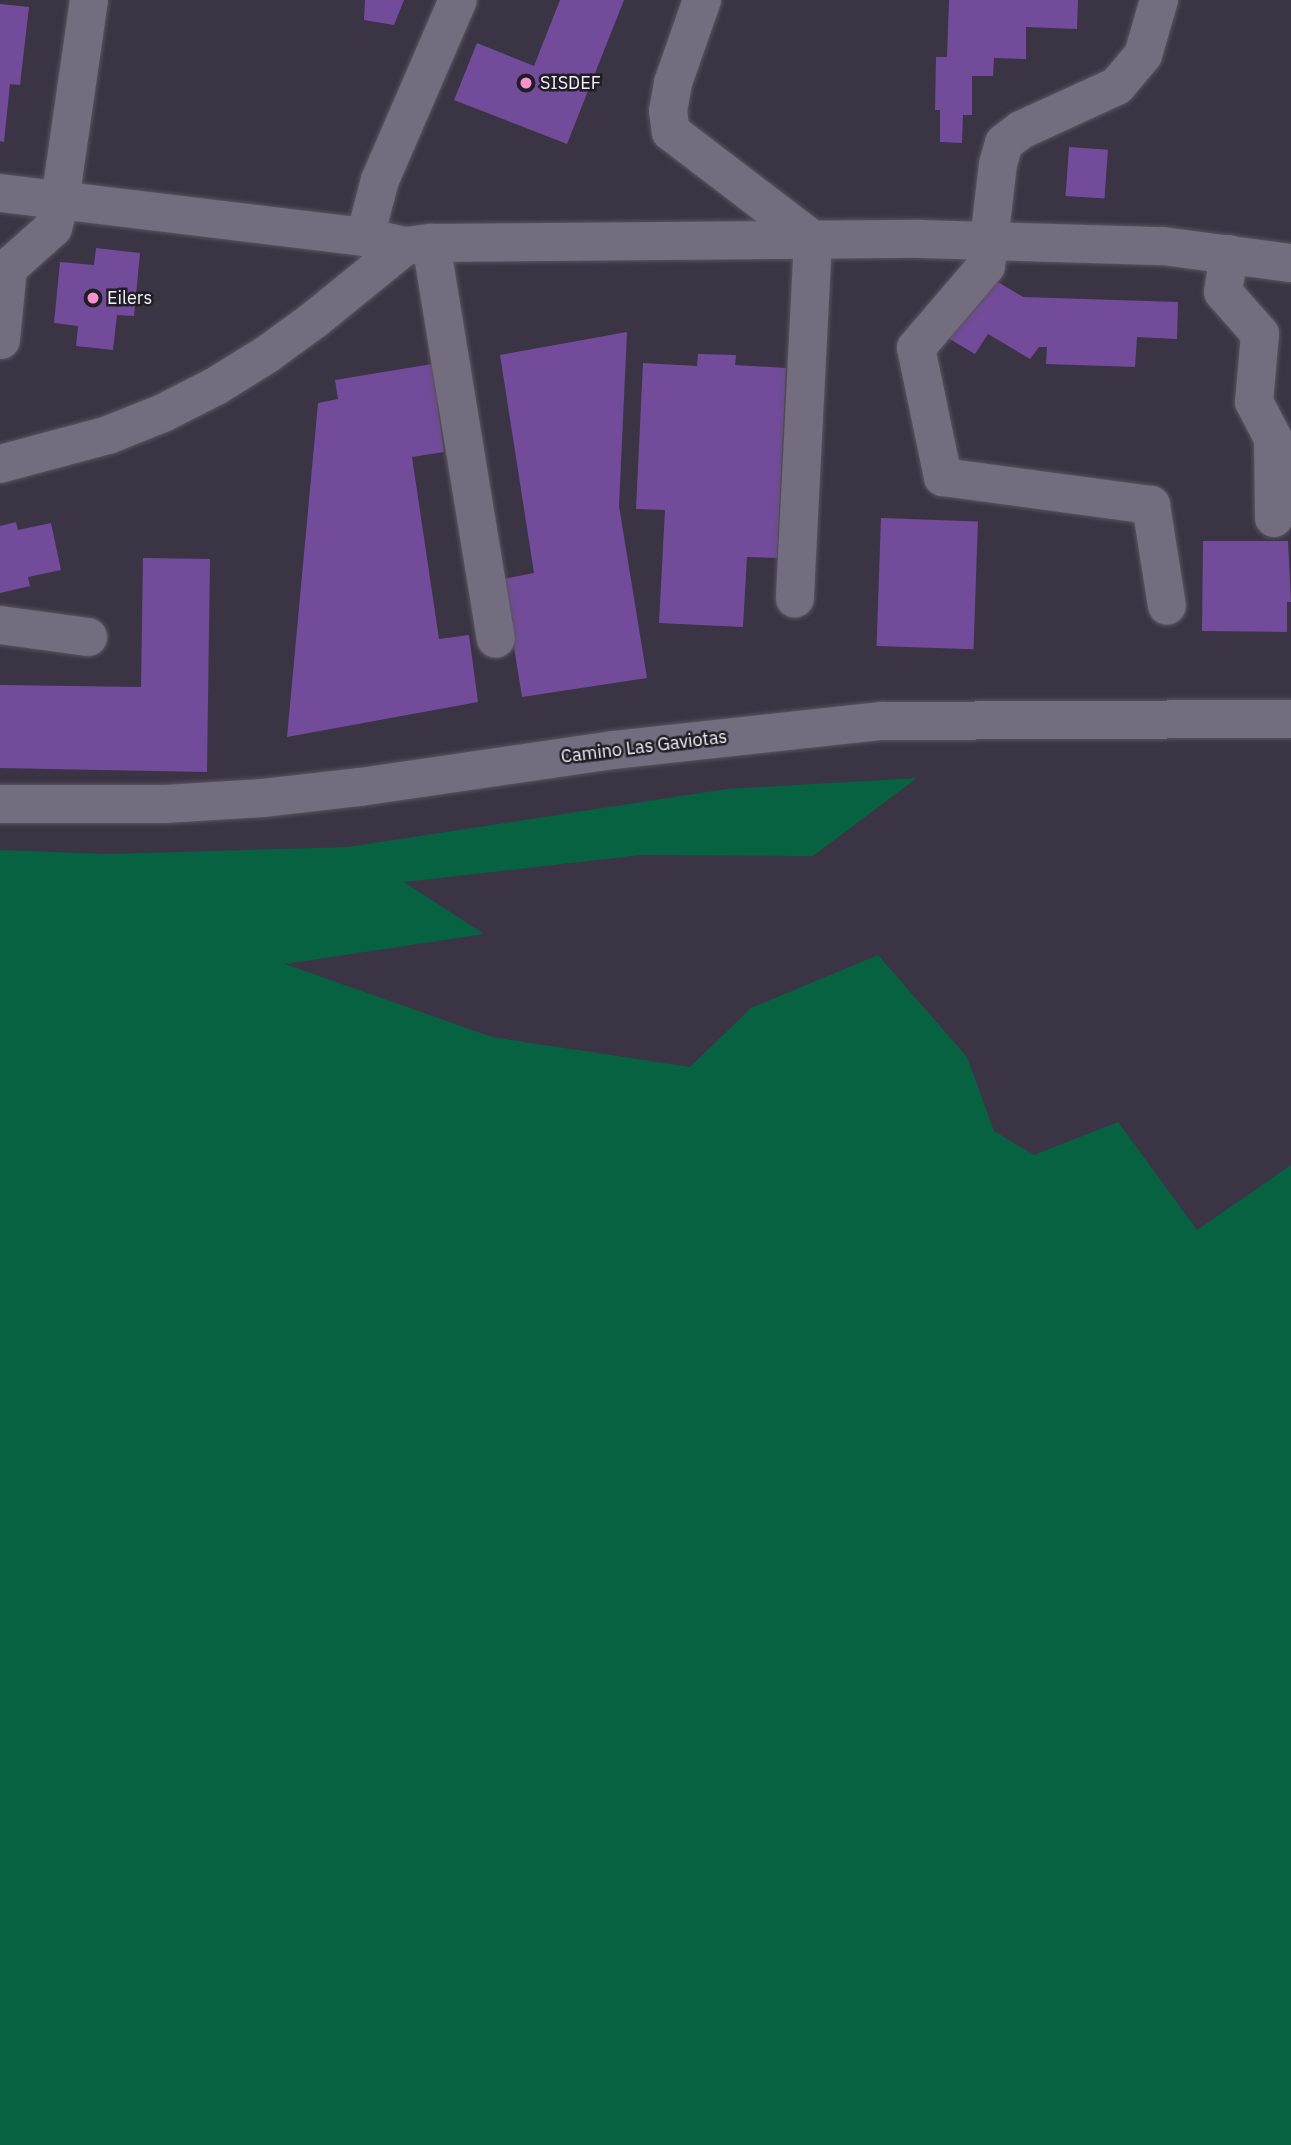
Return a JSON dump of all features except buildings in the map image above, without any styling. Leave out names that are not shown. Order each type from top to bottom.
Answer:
[{"type":"street","points":[[1,340],[8,268],[34,248],[53,228],[60,201],[89,0]]},
{"type":"street","points":[[365,237],[380,180],[458,0]]},
{"type":"street","points":[[702,0],[673,83],[668,111],[671,132],[813,240]]},
{"type":"street","points":[[1159,0],[1143,55],[1117,86],[1021,130],[1004,143],[986,266],[916,348],[943,477],[1150,505],[1167,606]]},
{"type":"street","points":[[0,193],[418,244],[990,240],[1163,246],[1291,263]]},
{"type":"street","points":[[795,599],[813,240]]},
{"type":"street","points":[[0,464],[108,435],[163,413],[216,386],[295,334],[418,244]]},
{"type":"street","points":[[418,244],[496,639]]},
{"type":"street","points":[[1229,254],[1223,292],[1260,334],[1254,402],[1273,438],[1274,518]]},
{"type":"street","points":[[0,625],[88,637]]},
{"type":"street","name":"Camino Las Gaviotas","points":[[0,804],[165,804],[263,798],[360,787],[613,750],[881,721],[1291,719]]},
{"type":"green space","points":[[917,778],[813,856],[641,855],[404,882],[484,934],[285,964],[492,1037],[690,1067],[751,1008],[878,955],[967,1057],[994,1131],[1034,1155],[1118,1122],[1197,1230],[1291,1165],[1291,2145],[0,2145],[0,850],[107,854],[348,847],[727,789]]},
{"type":"place","name":"SISDEF","points":[[526,83]]},
{"type":"place","name":"Eilers","points":[[93,298]]}]
